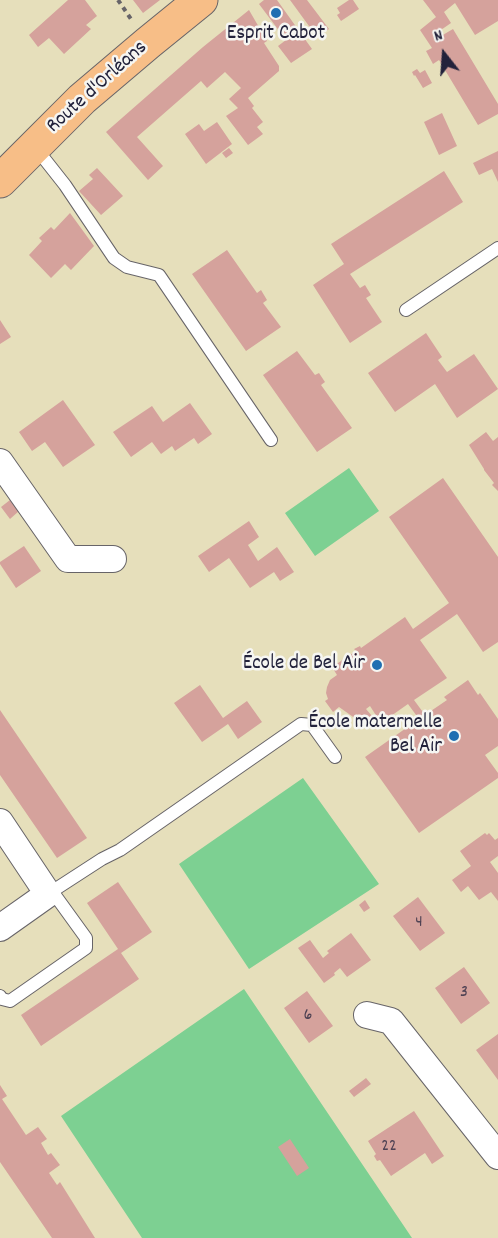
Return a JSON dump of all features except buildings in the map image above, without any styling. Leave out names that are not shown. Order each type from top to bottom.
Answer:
[{"type":"main road","name":"Route d'Orléans","points":[[0,181],[82,99],[201,0]]},
{"type":"street","points":[[0,462],[68,559],[113,559]]},
{"type":"street","points":[[0,822],[50,892],[0,928]]},
{"type":"street","points":[[367,1015],[391,1021],[498,1156]]},
{"type":"lane","points":[[34,146],[65,185],[114,258],[127,267],[159,275],[272,440]]},
{"type":"lane","points":[[406,310],[498,248]]},
{"type":"lane","points":[[0,996],[2,999],[10,1000],[86,948],[86,938],[50,892],[120,850],[301,724],[312,725],[335,757]]},
{"type":"path","points":[[118,0],[134,22]]},
{"type":"green space","points":[[349,468],[379,511],[315,556],[285,513]]},
{"type":"green space","points":[[303,778],[379,884],[249,969],[179,864]]},
{"type":"green space","points":[[244,989],[412,1238],[142,1238],[61,1116]]},
{"type":"place","name":"Esprit Cabot","points":[[276,13]]},
{"type":"place","name":"École de Bel Air","points":[[377,665]]},
{"type":"place","name":"École maternelle Bel Air","points":[[454,736]]}]
